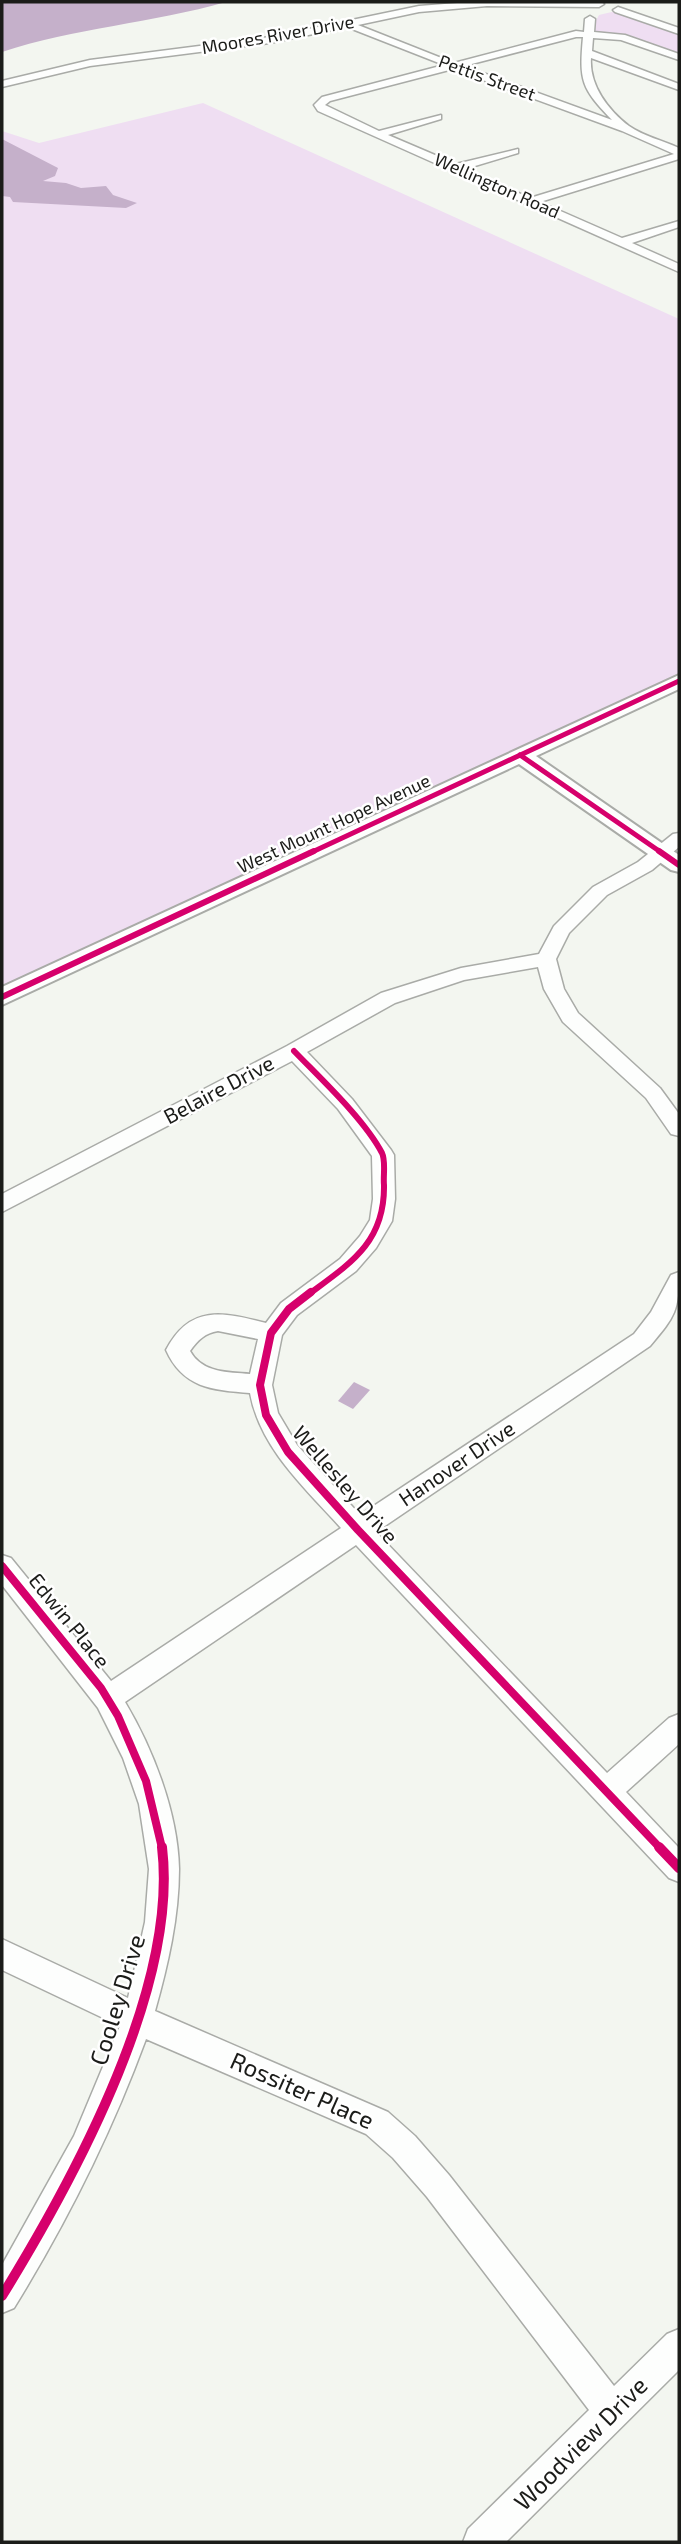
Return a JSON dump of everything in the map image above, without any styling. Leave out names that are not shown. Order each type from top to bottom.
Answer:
[{"type":"street","name":"Moores River Drive","points":[[2,84],[90,63],[237,45],[404,11],[526,2],[618,7]]},
{"type":"street","points":[[618,7],[630,2]]},
{"type":"street","points":[[601,7],[590,16],[585,73],[597,99],[626,129]]},
{"type":"street","points":[[618,7],[679,32]]},
{"type":"street","name":"Pettis Street","points":[[348,24],[453,66],[626,129],[679,154]]},
{"type":"street","points":[[453,66],[573,35],[587,34],[622,37],[679,57]]},
{"type":"street","points":[[587,53],[679,87]]},
{"type":"street","name":"Wellington Road","points":[[453,66],[320,102],[322,108],[679,268]]},
{"type":"street","points":[[379,134],[437,117]]},
{"type":"street","points":[[455,168],[514,150]]},
{"type":"street","points":[[531,201],[679,154]]},
{"type":"street","points":[[623,242],[678,224]]},
{"type":"street","name":"West Mount Hope Avenue","points":[[2,997],[679,681]]},
{"type":"street","points":[[520,755],[679,865]]},
{"type":"street","points":[[679,838],[645,866],[600,891],[561,930],[546,959],[554,989],[570,1017],[653,1093],[679,1129]]},
{"type":"street","name":"Belaire Drive","points":[[2,1204],[294,1051],[388,998],[461,974],[546,959]]},
{"type":"street","name":"Wellesley Drive","points":[[294,1051],[345,1104],[383,1155],[384,1199],[381,1221],[368,1242],[348,1265],[289,1309],[271,1333],[260,1385],[266,1415],[288,1452],[358,1530],[679,1868]]},
{"type":"street","name":"Hanover Drive","points":[[108,1698],[642,1340],[660,1318],[679,1281]]},
{"type":"street","points":[[260,1385],[204,1377],[190,1371],[178,1350],[186,1336],[197,1326],[210,1322],[271,1333]]},
{"type":"street","name":"Edwin Place","points":[[2,1566],[108,1698]]},
{"type":"street","name":"Cooley Drive","points":[[2,2296],[51,2216],[127,2051],[160,1925],[164,1867],[152,1798],[136,1754],[108,1698]]},
{"type":"street","points":[[607,1790],[679,1727]]},
{"type":"street","name":"Rossiter Place","points":[[2,1954],[137,2019],[377,2123],[404,2147],[438,2186],[613,2413]]},
{"type":"street","name":"Woodview Drive","points":[[481,2542],[679,2346]]},
{"type":"shaded area","points":[[2,2],[226,2],[57,37],[2,52]]},
{"type":"shaded area","points":[[616,11],[679,34],[679,58],[624,38],[589,34],[599,15]]},
{"type":"shaded area","points":[[203,103],[679,319],[679,682],[2,997],[2,131],[39,143]]},
{"type":"shaded area","points":[[2,139],[58,168],[55,176],[43,181],[66,183],[81,188],[106,186],[113,195],[137,203],[126,208],[13,202],[10,197],[2,196]]},
{"type":"shaded area","points":[[354,1382],[370,1390],[353,1409],[338,1401]]},
{"type":"cycle path","points":[[2,997],[679,681]]},
{"type":"cycle path","points":[[520,755],[679,865]]},
{"type":"cycle path","points":[[294,1051],[345,1104],[383,1155],[384,1199],[381,1221],[368,1242],[348,1265],[289,1309],[271,1333],[260,1385],[266,1415],[288,1452],[358,1530],[679,1868]]},
{"type":"cycle path","points":[[2,1566],[101,1688],[118,1716],[137,1758],[153,1804],[164,1869],[160,1922],[149,1978],[111,2092],[58,2201],[2,2296]]}]
